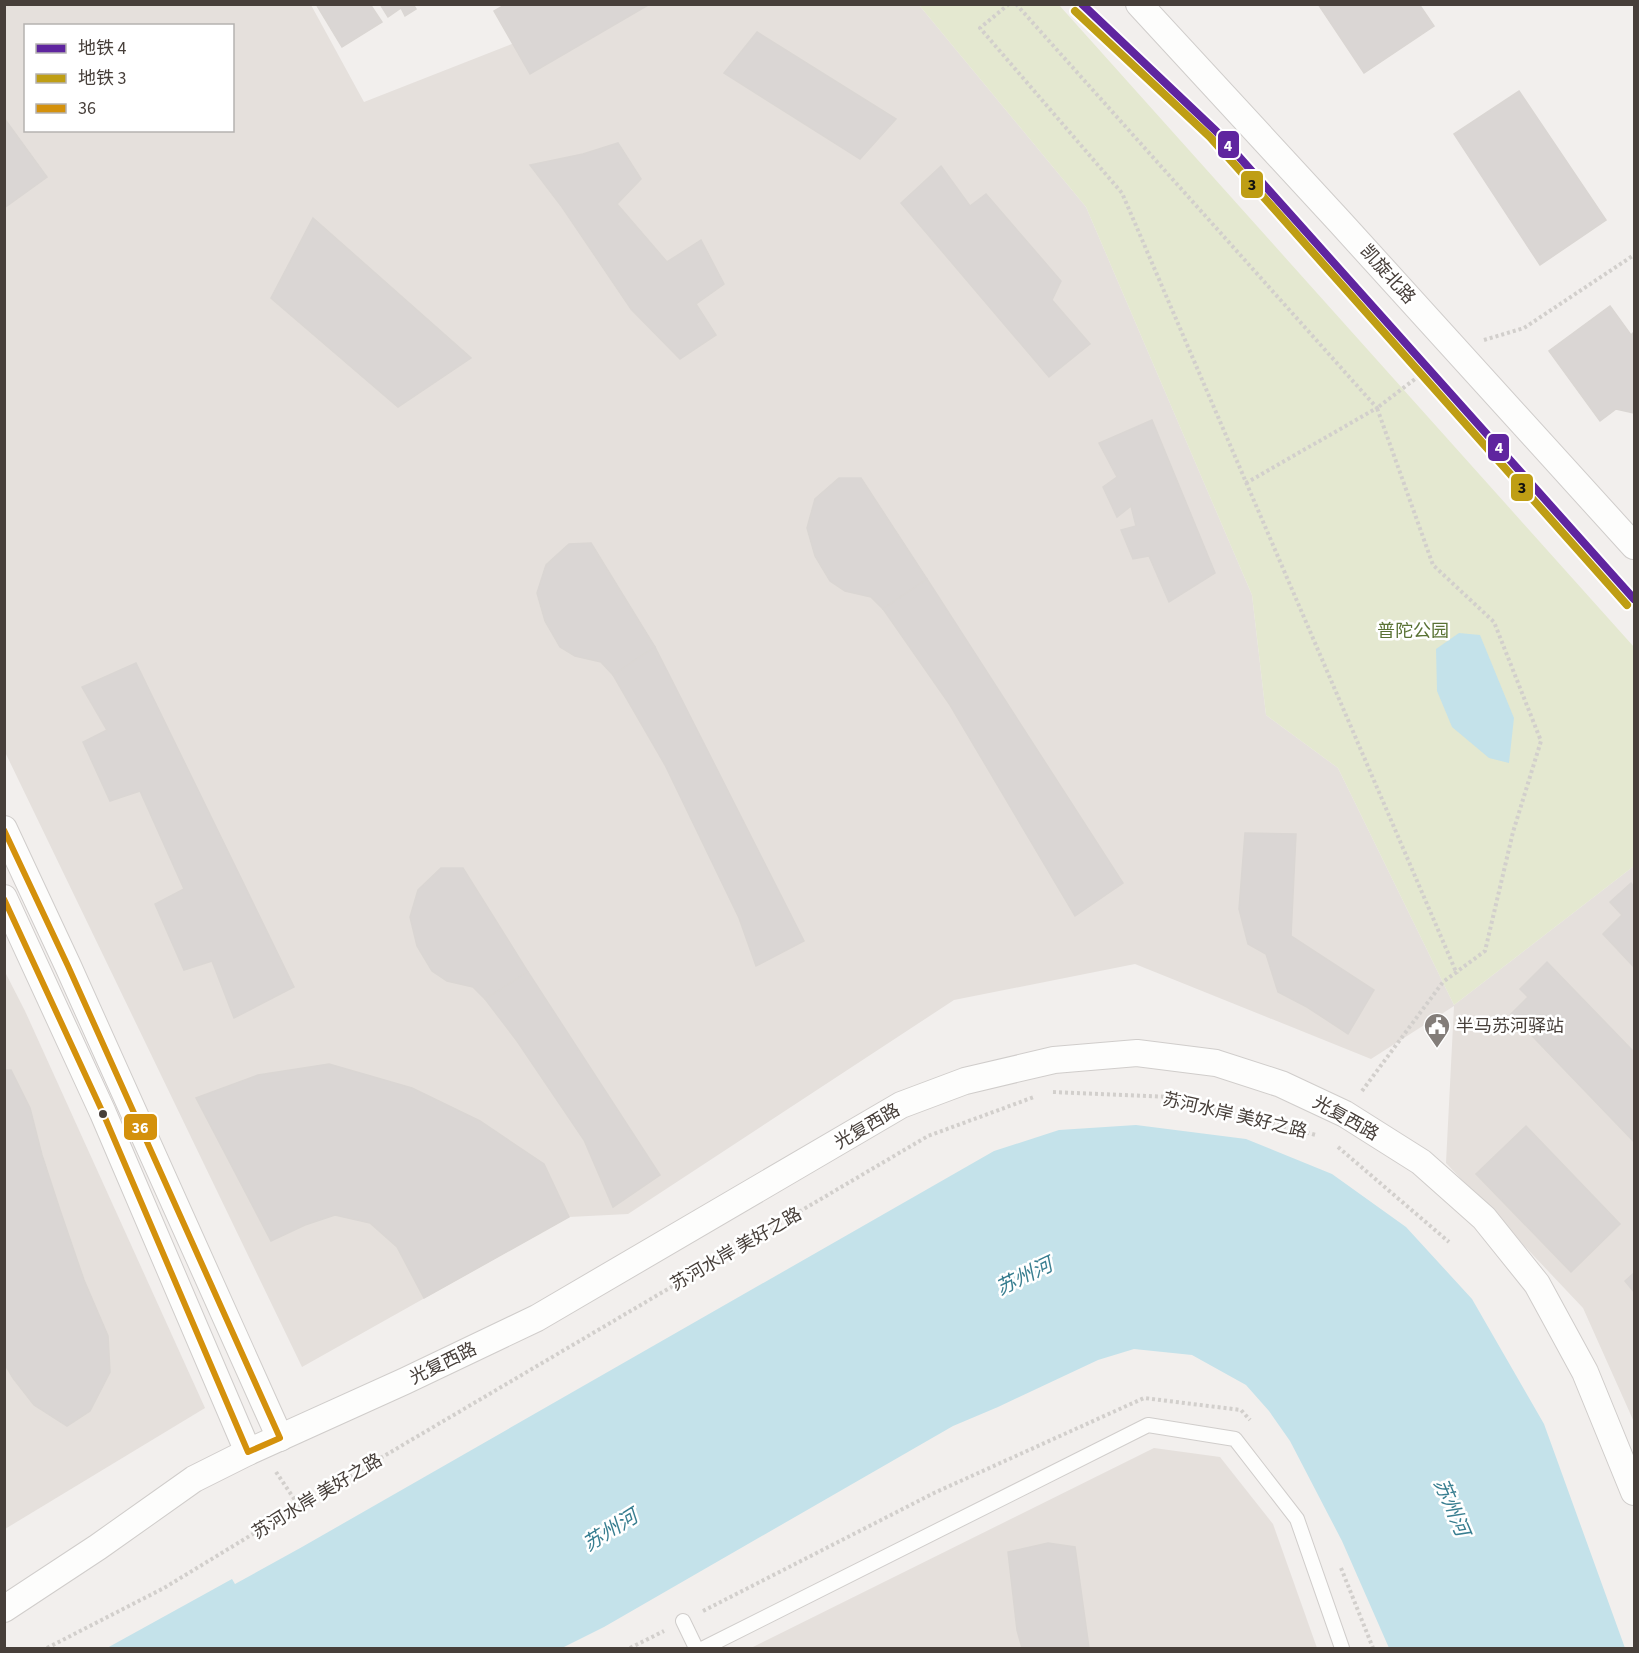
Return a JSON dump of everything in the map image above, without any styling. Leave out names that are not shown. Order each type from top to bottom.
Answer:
[{"type":"street","name":"凯旋北路","points":[[1138,4],[1260,134],[1635,546]]},
{"type":"street","points":[[4,829],[68,966],[262,1446]]},
{"type":"street","points":[[4,898],[103,1113],[262,1446]]},
{"type":"street","name":"光复西路","points":[[4,1609],[98,1547],[194,1479],[405,1382],[537,1318],[901,1105],[965,1082],[1054,1060],[1137,1053],[1216,1063],[1281,1084],[1345,1114],[1421,1162],[1437,1176],[1484,1218],[1538,1284],[1585,1372],[1635,1492]]},
{"type":"lane","points":[[704,1648],[1148,1425],[1235,1439],[1297,1519],[1342,1648]]},
{"type":"lane","points":[[683,1620],[696,1648]]},
{"type":"path","points":[[1009,4],[980,28],[1122,194],[1457,974]]},
{"type":"path","points":[[1016,4],[1377,408],[1433,565],[1494,622],[1541,741],[1513,832],[1485,951],[1457,974],[1443,982],[1328,1138]]},
{"type":"path","points":[[1246,483],[1377,408],[1455,348],[1524,328],[1635,255]]},
{"type":"path","name":"苏河水岸 美好之路","points":[[1047,1092],[1172,1097],[1328,1138],[1449,1242]]},
{"type":"path","name":"苏河水岸 美好之路","points":[[47,1648],[164,1588],[299,1506],[928,1136],[1036,1096]]},
{"type":"path","points":[[630,1648],[934,1493],[1144,1398],[1241,1410],[1256,1427]]},
{"type":"path","points":[[262,1446],[299,1506]]},
{"type":"path","points":[[1340,1564],[1373,1648]]},
{"type":"shaded area","points":[[5,5],[311,5],[364,102],[611,5],[919,5],[1086,207],[1252,595],[1266,715],[1338,768],[1454,1005],[1634,866],[1634,1422],[1583,1308],[1446,1163],[1454,1006],[1371,1059],[1135,964],[954,1000],[628,1214],[569,1217],[302,1367],[5,752]]},
{"type":"shaded area","points":[[4,970],[25,1011],[205,1408],[5,1529]]},
{"type":"shaded area","points":[[1154,1448],[1220,1457],[1273,1524],[1317,1648],[751,1648]]},
{"type":"green space","name":"普陀公园","points":[[919,5],[1059,5],[1634,647],[1634,866],[1454,1005],[1338,768],[1266,715],[1252,595],[1086,207]]},
{"type":"water","points":[[1459,633],[1480,635],[1514,718],[1509,763],[1489,758],[1452,727],[1437,691],[1436,649]]},
{"type":"water","name":"苏州河","points":[[1136,1125],[1246,1139],[1332,1174],[1406,1227],[1472,1299],[1544,1424],[1625,1648],[1389,1648],[1342,1541],[1290,1441],[1269,1411],[1246,1385],[1192,1355],[1134,1349],[1098,1360],[953,1426],[604,1627],[562,1648],[107,1648],[232,1579],[235,1584],[302,1547],[994,1151],[1059,1130]]},
{"type":"building","points":[[316,4],[370,4],[382,22],[342,47]]},
{"type":"building","points":[[380,4],[413,4],[416,9],[405,16],[401,8],[388,17]]},
{"type":"building","points":[[506,4],[650,4],[530,74],[494,11]]},
{"type":"building","points":[[1318,4],[1419,4],[1434,26],[1364,73]]},
{"type":"building","points":[[757,32],[896,119],[860,159],[724,73]]},
{"type":"building","points":[[1519,91],[1606,220],[1540,265],[1454,134]]},
{"type":"building","points":[[4,118],[47,177],[4,208]]},
{"type":"building","points":[[618,143],[641,179],[617,204],[667,262],[701,240],[724,284],[696,304],[716,335],[680,359],[631,309],[562,207],[530,165],[583,154]]},
{"type":"building","points":[[941,166],[970,206],[986,194],[1061,281],[1052,300],[1090,344],[1049,377],[901,203]]},
{"type":"building","points":[[313,218],[471,358],[398,407],[271,298]]},
{"type":"building","points":[[1610,306],[1631,335],[1634,332],[1634,413],[1616,409],[1600,421],[1549,351]]},
{"type":"building","points":[[1152,420],[1215,573],[1169,602],[1149,556],[1133,559],[1121,530],[1136,526],[1131,506],[1117,517],[1103,487],[1117,477],[1099,443]]},
{"type":"building","points":[[839,478],[861,478],[927,579],[883,609],[871,597],[845,591],[830,581],[815,556],[807,528],[815,499]]},
{"type":"building","points":[[591,543],[655,647],[613,675],[601,662],[575,656],[560,647],[545,621],[537,593],[546,565],[569,544]]},
{"type":"building","points":[[927,579],[1123,883],[1075,916],[950,705],[883,609]]},
{"type":"building","points":[[655,647],[804,941],[756,966],[739,918],[665,765],[613,675]]},
{"type":"building","points":[[136,663],[294,987],[234,1018],[212,961],[184,970],[155,904],[184,889],[140,791],[110,801],[83,742],[107,730],[82,687]]},
{"type":"building","points":[[1245,833],[1296,834],[1291,936],[1374,990],[1348,1034],[1307,1007],[1278,992],[1266,954],[1248,944],[1239,909]]},
{"type":"building","points":[[441,868],[463,868],[528,972],[485,999],[473,987],[447,981],[432,971],[417,946],[410,917],[418,890]]},
{"type":"building","points":[[1631,883],[1634,887],[1634,967],[1603,934],[1622,915],[1610,902]]},
{"type":"building","points":[[1547,962],[1634,1052],[1634,1142],[1511,1014],[1528,997],[1520,989]]},
{"type":"building","points":[[528,972],[660,1175],[613,1207],[584,1140],[517,1041],[485,999]]},
{"type":"building","points":[[329,1064],[412,1088],[480,1121],[544,1164],[569,1217],[424,1298],[397,1247],[370,1223],[335,1215],[305,1225],[271,1241],[196,1098],[258,1075]]},
{"type":"building","points":[[4,1070],[11,1070],[30,1108],[60,1210],[84,1280],[108,1336],[110,1372],[90,1411],[67,1426],[34,1405],[4,1363]]},
{"type":"building","points":[[1526,1126],[1620,1224],[1571,1272],[1476,1174]]},
{"type":"building","points":[[1634,1273],[1634,1292],[1625,1281]]},
{"type":"building","points":[[1048,1543],[1075,1547],[1089,1648],[1022,1648],[1017,1630],[1008,1552]]},
{"type":"metro line","name":"4","points":[[1082,4],[1216,131],[1634,599]]},
{"type":"metro line","name":"3","points":[[1075,11],[1210,137],[1627,605]]},
{"type":"transit line","name":"36","points":[[4,830],[68,966],[280,1438],[248,1452],[103,1113],[4,899]]},
{"type":"place","name":"半马苏河驿站","points":[[1437,1049]]}]
